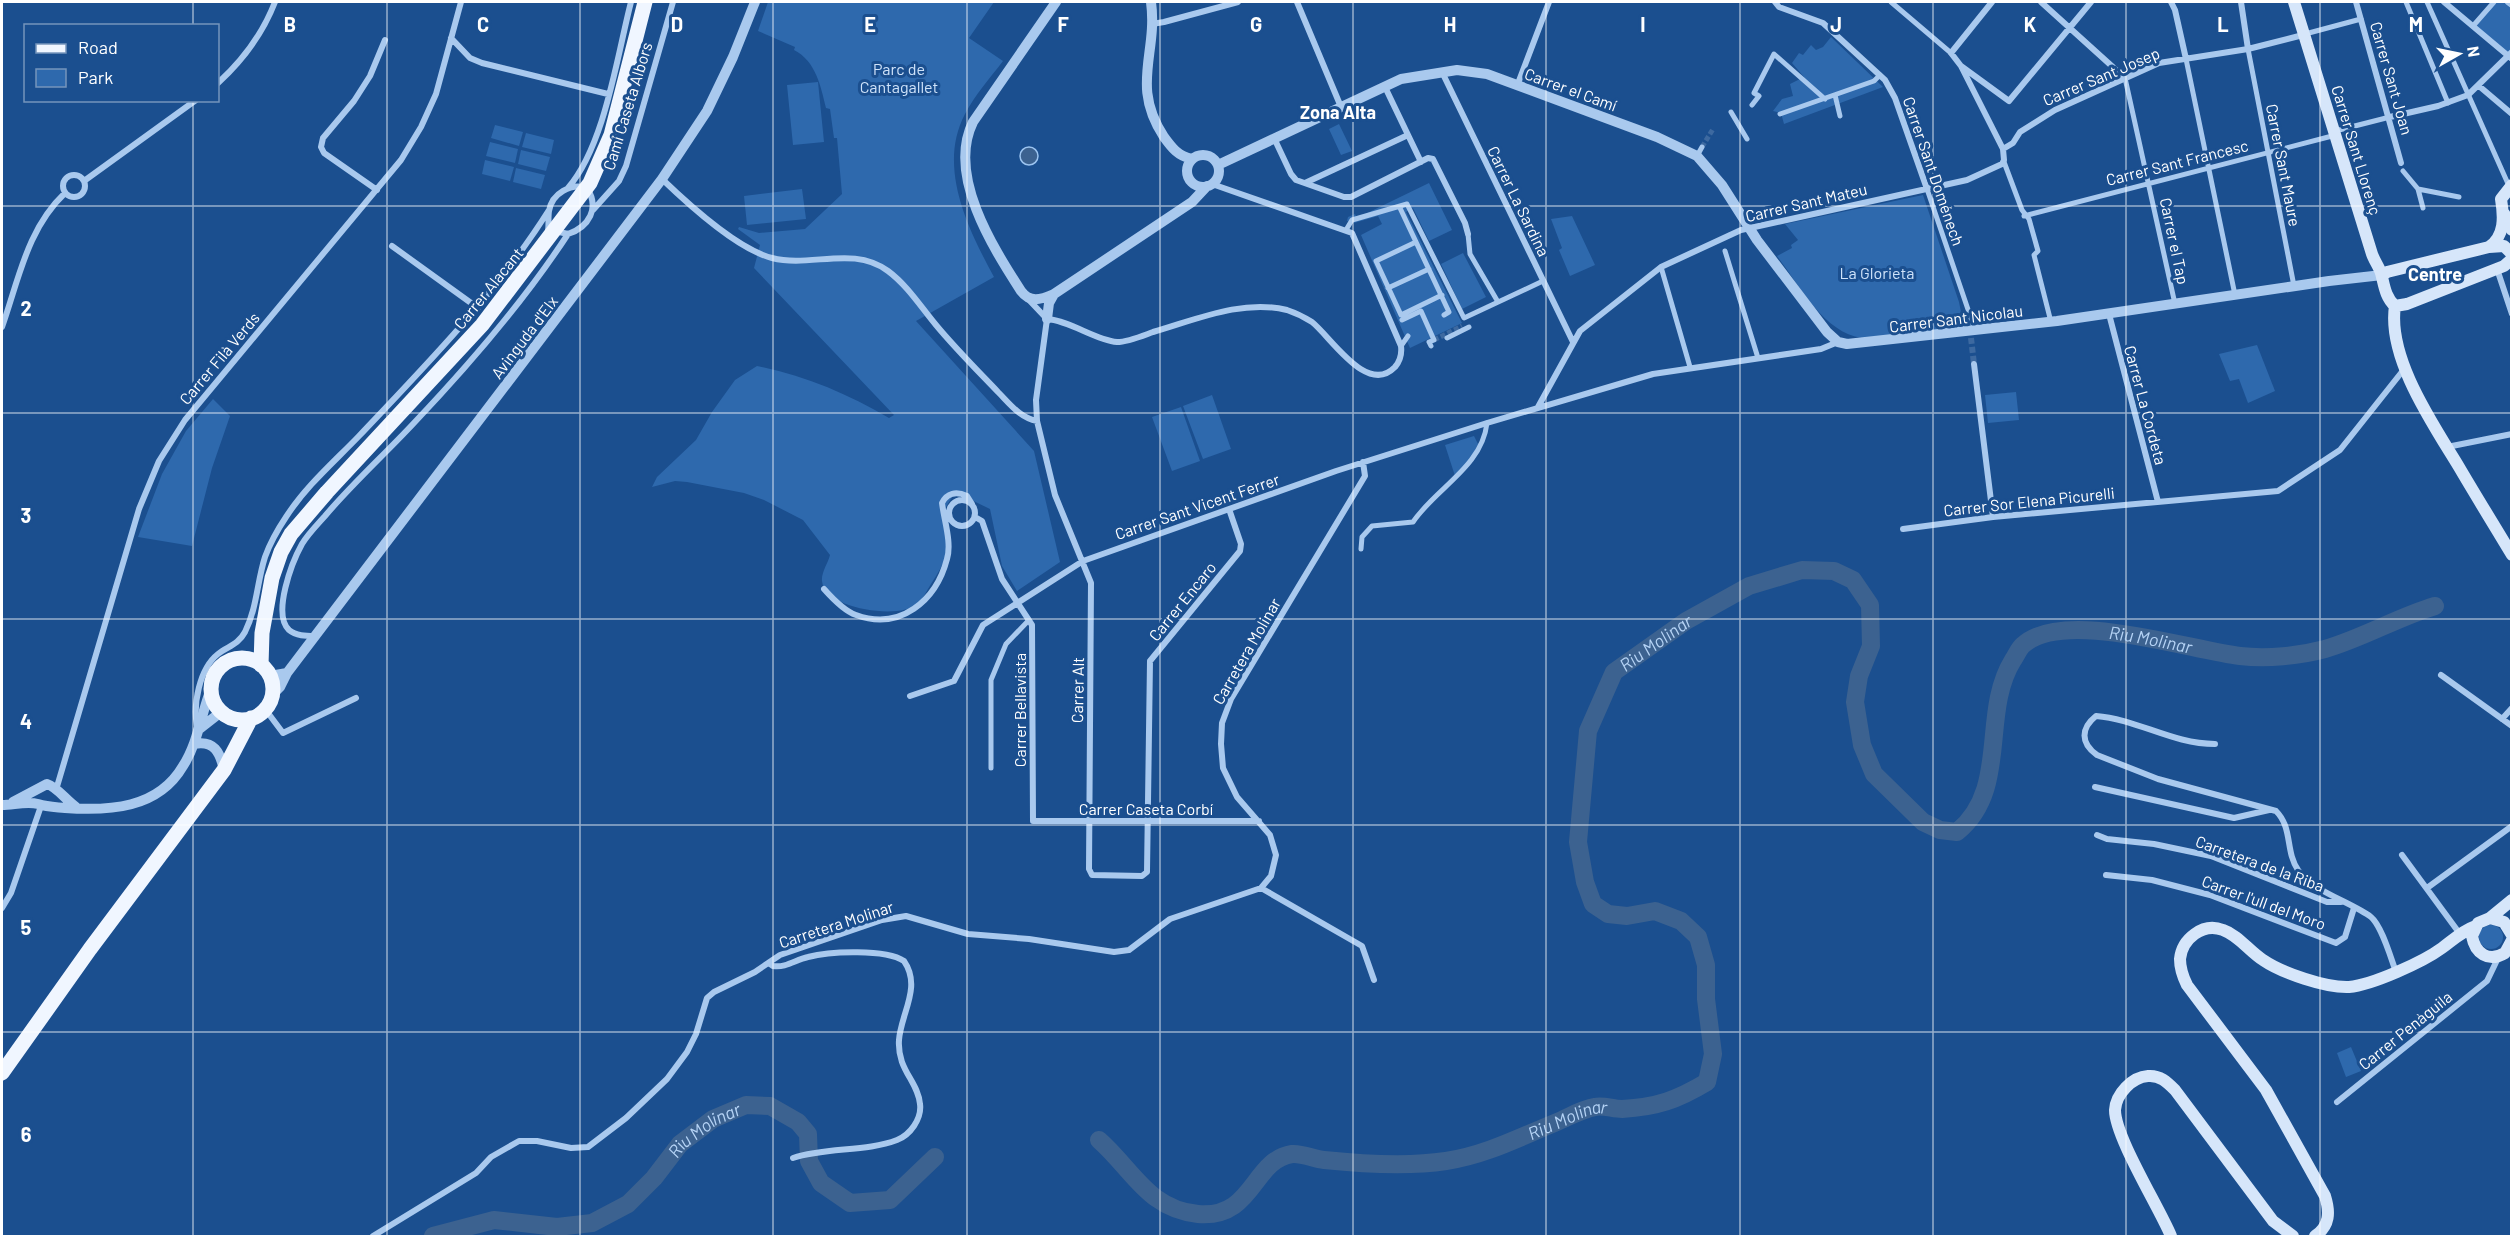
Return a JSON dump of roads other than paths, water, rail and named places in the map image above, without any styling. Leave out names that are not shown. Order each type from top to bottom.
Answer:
[{"type":"main road","name":"Carrer Alacant","points":[[265,671],[262,633],[272,578],[281,552],[309,513],[482,325],[557,229],[580,190],[597,171],[611,135],[645,2]]},
{"type":"main road","name":"Carrer Sant Llorenç","points":[[2294,2],[2372,254],[2382,275],[2382,282],[2390,302],[2395,306]]},
{"type":"main road","points":[[2510,186],[2501,199],[2511,230]]},
{"type":"main road","points":[[2489,247],[2499,238],[2507,215]]},
{"type":"main road","points":[[2382,275],[2489,247],[2504,246],[2511,254]]},
{"type":"main road","points":[[2511,260],[2497,269],[2407,304],[2395,306],[2394,329],[2418,399],[2511,555]]},
{"type":"main road","name":"Carrer Alacant","points":[[243,658],[262,633]]},
{"type":"main road","points":[[2,1073],[90,949],[224,770],[234,755],[251,718],[268,702],[265,671],[243,658],[234,659],[217,670],[211,688],[213,701],[223,713],[234,734],[234,755]]},
{"type":"main road","points":[[223,713],[236,719],[251,718]]},
{"type":"main road","points":[[2315,1236],[2322,1231],[2328,1221],[2325,1196],[2266,1090],[2190,991],[2181,970],[2182,951],[2186,942],[2197,932],[2215,928],[2231,934],[2261,959],[2281,970],[2342,987],[2355,986],[2396,972],[2424,959],[2460,934],[2490,918],[2511,901]]},
{"type":"main road","points":[[2509,929],[2507,911],[2511,901]]},
{"type":"main road","points":[[2490,918],[2499,919],[2509,929]]},
{"type":"main road","points":[[2473,944],[2472,936],[2476,926]]},
{"type":"main road","points":[[2445,946],[2464,941],[2473,944],[2484,956],[2505,954],[2511,940]]},
{"type":"main road","points":[[2171,1236],[2134,1161],[2116,1118],[2117,1102],[2122,1092],[2140,1077],[2159,1077],[2175,1090],[2273,1221],[2293,1236]]},
{"type":"street","points":[[219,82],[254,42],[275,2]]},
{"type":"street","name":"Carrer Filà Verds","points":[[54,789],[139,509],[159,461],[185,420],[377,190],[421,128],[436,94],[461,2]]},
{"type":"street","name":"Carrer Alacant","points":[[198,730],[195,713],[209,664],[218,654],[238,643],[244,634],[252,617],[266,556],[278,530],[296,503],[478,308],[526,246],[557,195],[580,190],[577,177],[596,136],[631,2]]},
{"type":"street","name":"Camí Caseta Albors","points":[[557,229],[581,228],[619,180],[626,166],[673,2]]},
{"type":"street","name":"Avinguda d'Elx","points":[[268,702],[280,687],[287,673],[662,179],[706,111],[733,57],[755,2]]},
{"type":"street","points":[[1027,298],[1038,299],[1054,294],[1192,202],[1209,185],[1218,175],[1218,165],[1207,155],[1199,155],[1192,159],[1187,168],[1189,178],[1198,186],[1209,185],[1346,230],[1355,237],[1401,346],[1401,355],[1394,368],[1387,373],[1371,374],[1351,362],[1312,323],[1301,315],[1286,310],[1252,308],[1218,312],[1119,342],[1047,319],[1027,298],[996,251],[974,201],[965,166],[969,130],[1056,2]]},
{"type":"street","points":[[1151,2],[1145,88],[1149,107],[1161,132],[1177,154],[1192,159]]},
{"type":"street","points":[[1151,24],[1238,2]]},
{"type":"street","points":[[1297,2],[1341,107]]},
{"type":"street","points":[[1517,86],[1549,2]]},
{"type":"street","name":"Carrer Sant Doménech","points":[[1775,2],[1779,7],[1823,23],[1888,84],[1928,189],[1965,300],[1972,333]]},
{"type":"street","points":[[1891,2],[1951,52],[1961,66],[2003,149],[2004,162],[2024,216],[2029,219],[2038,251],[2034,255],[2051,321]]},
{"type":"street","points":[[1951,52],[1992,2]]},
{"type":"street","points":[[2041,2],[2125,78]]},
{"type":"street","points":[[1961,66],[2009,101],[2091,2]]},
{"type":"street","points":[[2170,2],[2175,10],[2186,58],[2235,295]]},
{"type":"street","points":[[2241,2],[2248,49]]},
{"type":"street","name":"Carrer Sant Joan","points":[[2356,2],[2401,163]]},
{"type":"street","points":[[2406,2],[2448,102]]},
{"type":"street","points":[[2427,2],[2510,186]]},
{"type":"street","points":[[2390,117],[2468,95],[2510,55],[2444,2]]},
{"type":"street","points":[[2473,27],[2494,2]]},
{"type":"street","points":[[2508,2],[2511,5]]},
{"type":"street","name":"Carrer Sant Josep","points":[[2003,149],[2013,143],[2020,132],[2040,118],[2159,63],[2248,49],[2361,19]]},
{"type":"street","points":[[451,38],[470,58],[482,63],[608,94]]},
{"type":"street","points":[[377,190],[324,153],[321,147],[323,138],[354,101],[370,76],[385,40]]},
{"type":"street","name":"Carrer Sant Maure","points":[[2248,49],[2294,286]]},
{"type":"street","points":[[1752,105],[1758,96],[1754,93],[1774,54],[1825,99]]},
{"type":"street","name":"Carrer el Camí","points":[[1218,165],[1409,77],[1457,69],[1486,74],[1699,152],[1749,228],[1838,342]]},
{"type":"street","name":"Carrer La Sardina","points":[[1442,72],[1573,342]]},
{"type":"street","points":[[1780,114],[1874,81],[1880,75]]},
{"type":"street","name":"Carrer el Tap","points":[[2125,78],[2175,304]]},
{"type":"street","points":[[2479,86],[2511,114]]},
{"type":"street","points":[[1385,87],[1421,162]]},
{"type":"street","points":[[1835,95],[1840,116]]},
{"type":"street","points":[[84,181],[193,102]]},
{"type":"street","points":[[1731,112],[1747,139]]},
{"type":"street","name":"Carrer Sant Francesc","points":[[2024,216],[2268,153],[2390,117]]},
{"type":"street","points":[[1305,183],[1407,135]]},
{"type":"street","points":[[1274,138],[1296,180],[1344,197],[1351,197],[1428,158],[1436,162],[1466,223],[1470,254],[1498,302]]},
{"type":"street","name":"Carrer Sant Mateu","points":[[1538,407],[1573,342],[1588,324],[1661,267],[1749,228],[1972,179],[2004,162]]},
{"type":"street","points":[[2403,171],[2418,189],[2423,208]]},
{"type":"street","points":[[65,193],[63,186],[68,177],[79,177],[84,181]]},
{"type":"street","points":[[662,179],[692,206],[754,252],[774,259],[837,257],[877,263],[901,284],[971,364],[1023,417],[1037,421]]},
{"type":"street","points":[[65,193],[74,197],[80,196],[84,191],[84,181]]},
{"type":"street","points":[[2418,189],[2459,197]]},
{"type":"street","points":[[580,190],[593,210]]},
{"type":"street","points":[[2,327],[19,272],[34,234],[52,205],[65,193]]},
{"type":"street","points":[[1346,230],[1352,220],[1400,208],[1407,204],[1464,318],[1543,281]]},
{"type":"street","points":[[1400,208],[1449,312],[1444,315]]},
{"type":"street","points":[[549,210],[557,229]]},
{"type":"street","name":"Carrer Alacant","points":[[316,636],[300,635],[290,630],[285,625],[282,614],[284,594],[302,544],[332,508],[481,349],[548,266],[557,229]]},
{"type":"street","points":[[1416,242],[1376,261],[1401,315],[1442,295]]},
{"type":"street","points":[[392,246],[478,308]]},
{"type":"street","points":[[1725,251],[1758,358]]},
{"type":"street","points":[[1661,267],[1690,367]]},
{"type":"street","points":[[1388,288],[1429,269]]},
{"type":"street","points":[[2497,269],[2511,314]]},
{"type":"street","name":"Carrer Sant Nicolau","points":[[1538,407],[1653,374],[1828,347],[1838,342],[1860,344],[1972,333],[2382,275]]},
{"type":"street","points":[[1047,319],[1048,308],[1054,294]]},
{"type":"street","points":[[1402,321],[1420,311],[1434,340],[1429,342],[1431,346]]},
{"type":"street","name":"Carrer La Cordeta","points":[[2109,314],[2158,502]]},
{"type":"street","name":"Carrer Alt","points":[[1047,319],[1036,400],[1037,421],[1055,495],[1091,583],[1090,873],[1092,875],[1142,876],[1147,872],[1148,822]]},
{"type":"street","points":[[1447,338],[1469,327]]},
{"type":"street","points":[[1401,346],[1408,336]]},
{"type":"street","points":[[1974,364],[1993,517]]},
{"type":"street","name":"Carrer Sor Elena Picurelli","points":[[1904,530],[1993,517],[2277,491],[2340,450],[2406,367]]},
{"type":"street","name":"Carrer Sant Vicent Ferrer","points":[[910,696],[954,681],[983,625],[1083,561],[1363,462],[1538,407]]},
{"type":"street","points":[[1361,549],[1362,537],[1372,526],[1413,522],[1434,496],[1470,463],[1486,433],[1487,423]]},
{"type":"street","points":[[2446,447],[2511,434]]},
{"type":"street","name":"Carretera Molinar","points":[[373,1236],[476,1173],[491,1157],[519,1141],[537,1141],[572,1148],[588,1147],[626,1118],[667,1079],[687,1052],[696,1034],[707,998],[714,992],[755,972],[780,955],[882,920],[906,916],[968,934],[1029,939],[1114,952],[1129,950],[1170,919],[1261,888],[1271,876],[1276,855],[1270,834],[1237,796],[1227,779],[1221,744],[1224,715],[1231,699],[1365,476],[1363,462]]},
{"type":"street","points":[[824,589],[833,599],[855,615],[900,618],[915,610],[939,579],[948,558],[942,503],[948,496],[957,493],[967,496],[972,504],[975,511],[975,518],[971,523],[962,526],[954,524],[949,516],[950,507],[956,501],[964,500],[972,504]]},
{"type":"street","name":"Carrer Encaro","points":[[1148,822],[1150,661],[1240,551],[1241,543],[1229,509]]},
{"type":"street","name":"Carrer Bellavista","points":[[975,518],[982,521],[1002,579],[1032,625],[1033,821]]},
{"type":"street","name":"Carrer Alacant","points":[[278,530],[281,552],[302,544]]},
{"type":"street","points":[[991,768],[991,680],[1006,644],[1029,620]]},
{"type":"street","points":[[265,671],[287,673]]},
{"type":"street","points":[[2441,675],[2511,726]]},
{"type":"street","points":[[3,805],[81,809],[118,807],[136,804],[154,796],[177,776],[194,744],[211,688]]},
{"type":"street","points":[[268,702],[283,733],[356,698]]},
{"type":"street","points":[[2502,719],[2511,708]]},
{"type":"street","points":[[198,730],[223,713]]},
{"type":"street","points":[[2215,744],[2172,738],[2127,721],[2104,716],[2096,716],[2084,730],[2088,749],[2097,755],[2158,780],[2272,810],[2285,823],[2293,860],[2299,873],[2343,903],[2371,917],[2377,925],[2396,972]]},
{"type":"street","points":[[194,744],[203,743],[215,747],[220,754],[224,770]]},
{"type":"street","name":"Carrer Filà Verds","points":[[54,789],[62,767]]},
{"type":"street","points":[[3,805],[36,791],[40,786],[54,789],[81,809]]},
{"type":"street","points":[[2095,787],[2234,818],[2272,810]]},
{"type":"street","points":[[43,806],[57,802],[54,789]]},
{"type":"street","points":[[36,791],[35,798],[43,806]]},
{"type":"street","points":[[2,908],[11,893],[43,806]]},
{"type":"street","name":"Carrer Caseta Corbí","points":[[1033,821],[1259,821]]},
{"type":"street","points":[[2427,888],[2511,826]]},
{"type":"street","name":"Carretera de la Riba","points":[[2097,835],[2211,856],[2327,902],[2343,903]]},
{"type":"street","points":[[2402,855],[2460,934]]},
{"type":"street","name":"Carrer l'ull del Moro","points":[[2106,875],[2152,880],[2206,893],[2336,943],[2345,937],[2354,908]]},
{"type":"street","points":[[1261,888],[1362,946],[1374,980]]},
{"type":"street","points":[[769,963],[772,966],[785,966],[806,957],[841,953],[893,956],[904,962],[912,982],[901,1024],[899,1048],[903,1068],[919,1099],[919,1115],[914,1126],[897,1140],[793,1158]]},
{"type":"street","name":"Carrer Penàguila","points":[[2337,1102],[2490,979],[2505,954]]},
{"type":"street","points":[[2484,956],[2490,979]]},
{"type":"waterway","name":"Riu Molinar","points":[[1099,1140],[1142,1186],[1166,1205],[1198,1214],[1216,1213],[1231,1208],[1242,1199],[1268,1167],[1292,1154],[1324,1160],[1369,1164],[1416,1164],[1446,1161],[1489,1150],[1585,1109],[1601,1106],[1622,1109],[1656,1104],[1686,1094],[1707,1082],[1713,1054],[1706,999],[1706,965],[1698,937],[1681,921],[1655,911],[1627,916],[1608,914],[1593,904],[1585,882],[1578,842],[1588,731],[1614,672],[1686,621],[1749,586],[1802,570],[1834,571],[1853,580],[1870,605],[1871,646],[1859,676],[1855,702],[1862,745],[1874,774],[1923,822],[1940,830],[1957,832],[1973,814],[1983,794],[1989,773],[2003,681],[2022,646],[2042,635],[2067,630],[2096,631],[2127,634],[2240,656],[2283,656],[2315,651],[2339,644],[2435,606]]},
{"type":"waterway","name":"Riu Molinar","points":[[433,1236],[494,1220],[557,1227],[592,1223],[628,1204],[654,1178],[680,1144],[713,1119],[746,1105],[770,1106],[798,1122],[808,1134],[809,1161],[821,1183],[850,1203],[890,1200],[935,1157]]},
{"type":"tunnel","points":[[1702,147],[1713,129]]},
{"type":"tunnel","points":[[1434,340],[1462,326]]},
{"type":"tunnel","points":[[1971,338],[1974,364]]},
{"type":"district","name":"Zona Alta","points":[[1338,112]]},
{"type":"district","name":"Centre","points":[[2435,274]]},
{"type":"park label","name":"Parc de Cantagallet","points":[[899,77]]},
{"type":"park label","name":"La Glorieta","points":[[1877,272]]}]
